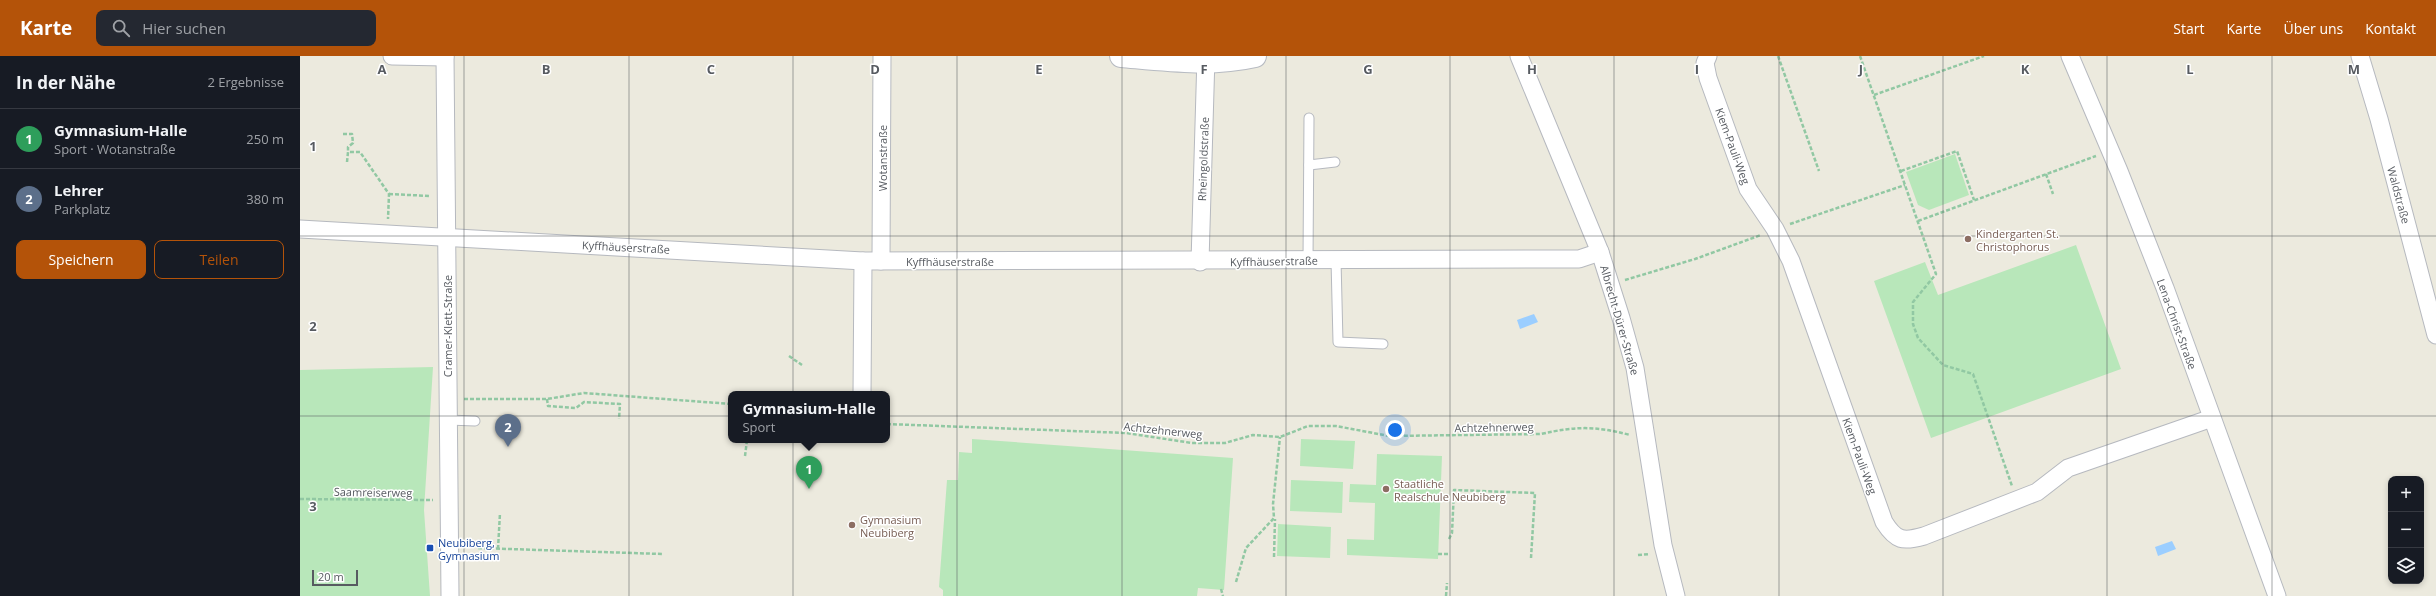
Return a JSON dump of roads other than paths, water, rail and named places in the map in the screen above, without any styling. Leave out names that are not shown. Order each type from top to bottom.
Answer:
[{"type":"street","points":[[392,56],[445,57]]},
{"type":"street","name":"Wotanstraße","points":[[881,261],[882,56]]},
{"type":"street","points":[[1121,56],[1236,60],[1255,56]]},
{"type":"street","name":"Albrecht-Dürer-Straße","points":[[1519,56],[1600,252],[1611,284],[1635,368],[1664,545],[1676,596]]},
{"type":"street","name":"Kiem-Pauli-Weg","points":[[1708,56],[1705,63],[1708,78],[1748,189],[1775,229],[1791,261],[1884,522],[1891,533],[1900,539],[1911,539],[2037,492],[2068,468],[2212,418]]},
{"type":"street","name":"Lena-Christ-Straße","points":[[2070,56],[2122,177],[2277,596]]},
{"type":"street","name":"Waldstraße","points":[[2360,56],[2381,126],[2436,335]]},
{"type":"street","name":"Cramer-Klett-Straße","points":[[445,57],[450,596]]},
{"type":"street","name":"Rheingoldstraße","points":[[1200,262],[1206,59]]},
{"type":"street","name":"Kyffhäuserstraße","points":[[300,229],[863,261],[1200,262],[1572,259],[1600,252]]},
{"type":"street","points":[[862,391],[863,261]]},
{"type":"lane","points":[[1308,261],[1309,118]]},
{"type":"lane","points":[[1309,165],[1335,162]]},
{"type":"lane","points":[[1336,260],[1338,342],[1383,344]]},
{"type":"lane","points":[[448,420],[475,421]]},
{"type":"water","points":[[1534,314],[1538,322],[1520,329],[1517,320]]},
{"type":"water","points":[[2172,541],[2176,549],[2158,556],[2155,547]]},
{"type":"place","name":"Kindergarten St. Christophorus","points":[[1968,239]]},
{"type":"place","name":"Lehrer","points":[[508,447]]},
{"type":"place","name":"Gymnasium-Halle","points":[[809,489]]},
{"type":"place","name":"Staatliche Realschule Neubiberg","points":[[1386,489]]},
{"type":"place","name":"Gymnasium Neubiberg","points":[[852,525]]},
{"type":"place","name":"Neubiberg, Gymnasium","points":[[430,548]]}]
